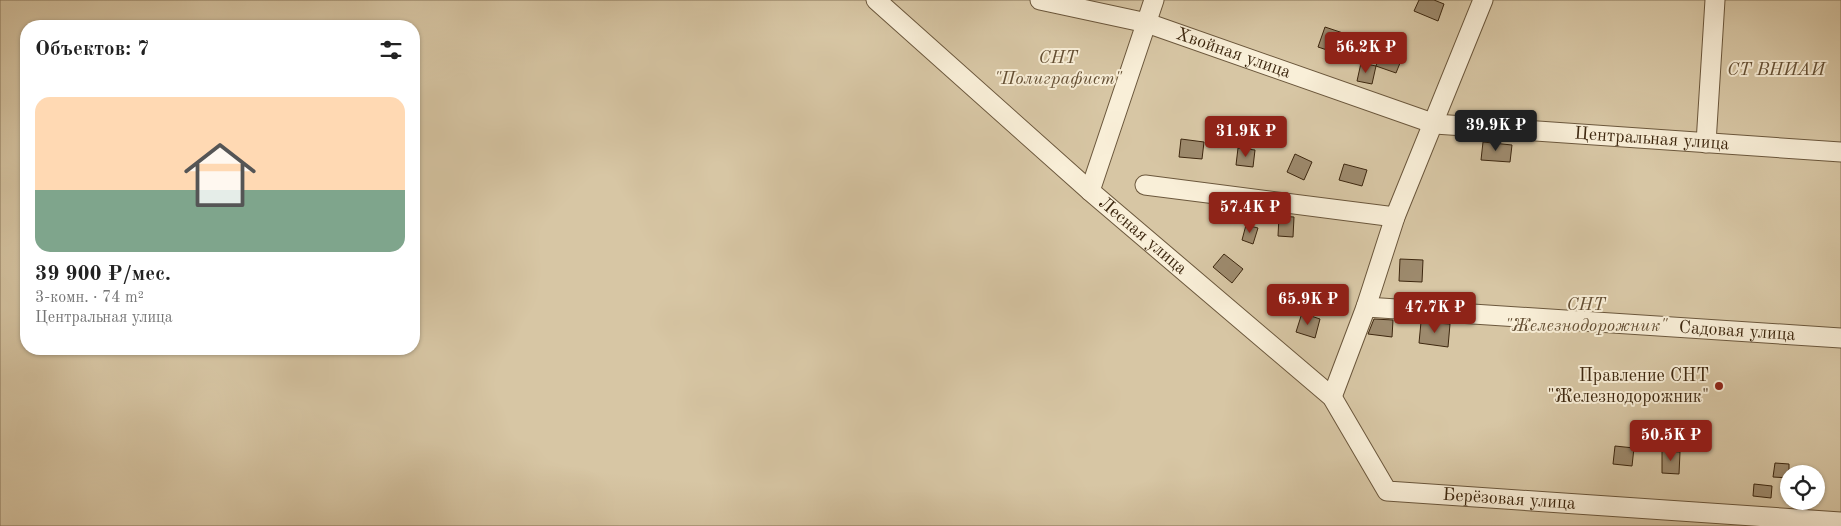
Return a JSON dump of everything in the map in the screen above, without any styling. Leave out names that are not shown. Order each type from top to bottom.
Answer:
[{"type":"street","name":"Лесная улица","points":[[876,0],[1031,136],[1090,191],[1332,397],[1387,491]]},
{"type":"street","name":"Хвойная улица","points":[[1040,0],[1146,23],[1435,124]]},
{"type":"street","points":[[1090,191],[1154,0]]},
{"type":"street","points":[[1332,397],[1366,307],[1395,217],[1435,124],[1483,0]]},
{"type":"street","points":[[1706,143],[1715,0]]},
{"type":"street","name":"Центральная улица","points":[[1435,124],[1841,152]]},
{"type":"street","points":[[1145,185],[1395,217]]},
{"type":"street","name":"Садовая улица","points":[[1366,307],[1841,338]]},
{"type":"street","name":"Берёзовая улица","points":[[1387,491],[1841,522]]},
{"type":"green space","points":[[0,0],[1841,0],[1841,526],[0,526]]},
{"type":"building","points":[[1419,0],[1434,0],[1444,4],[1438,21],[1414,11]]},
{"type":"building","points":[[1325,27],[1343,33],[1336,53],[1318,47]]},
{"type":"building","points":[[1382,50],[1402,58],[1396,73],[1376,66]]},
{"type":"building","points":[[1361,63],[1376,66],[1372,84],[1357,81]]},
{"type":"building","points":[[1181,139],[1204,142],[1202,159],[1179,157]]},
{"type":"building","points":[[1483,142],[1512,145],[1510,162],[1481,160]]},
{"type":"building","points":[[1238,148],[1255,150],[1253,167],[1236,165]]},
{"type":"building","points":[[1295,154],[1312,162],[1304,180],[1287,172]]},
{"type":"building","points":[[1344,164],[1367,170],[1362,186],[1339,180]]},
{"type":"building","points":[[1279,216],[1294,217],[1293,237],[1278,236]]},
{"type":"building","points":[[1246,225],[1258,228],[1253,244],[1242,240]]},
{"type":"building","points":[[1224,254],[1243,269],[1232,283],[1213,267]]},
{"type":"building","points":[[1400,259],[1423,260],[1422,282],[1399,281]]},
{"type":"building","points":[[1302,313],[1320,319],[1315,338],[1296,332]]},
{"type":"building","points":[[1374,319],[1393,320],[1392,337],[1368,334]]},
{"type":"building","points":[[1421,322],[1450,324],[1448,347],[1419,343]]},
{"type":"building","points":[[1615,446],[1634,448],[1632,466],[1613,464]]},
{"type":"building","points":[[1662,451],[1680,452],[1679,474],[1662,473]]},
{"type":"building","points":[[1775,463],[1789,464],[1780,465],[1780,477],[1773,477]]},
{"type":"building","points":[[1754,484],[1772,486],[1771,498],[1753,496]]},
{"type":"place","name":"Правление СНТ \"Железнодорожник\"","points":[[1719,386]]},
{"type":"park label","name":"СНТ \"Полиграфист\"","points":[[1058,68]]},
{"type":"park label","name":"СТ ВНИАИ","points":[[1776,70]]},
{"type":"park label","name":"СНТ \"Железнодорожник\"","points":[[1586,315]]}]
